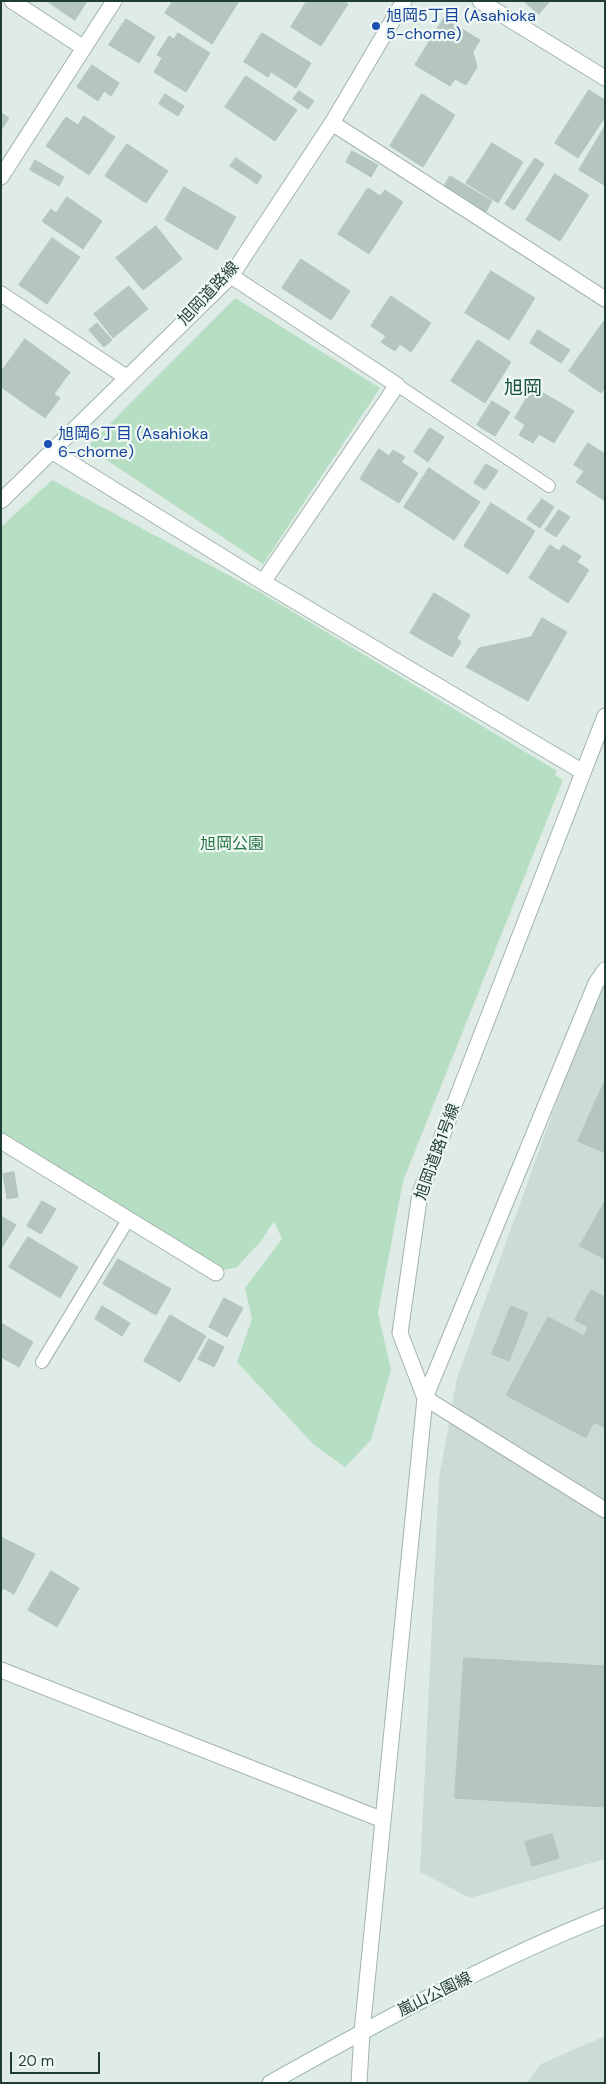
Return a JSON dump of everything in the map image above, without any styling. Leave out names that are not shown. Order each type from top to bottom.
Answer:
[{"type":"street","points":[[12,1],[84,48]]},
{"type":"street","points":[[1,177],[114,1]]},
{"type":"street","name":"旭岡道路線","points":[[1,501],[231,276],[332,123],[404,1]]},
{"type":"street","points":[[480,1],[605,78]]},
{"type":"street","points":[[332,123],[605,299]]},
{"type":"street","points":[[231,276],[397,386],[263,582]]},
{"type":"street","points":[[1,294],[126,377]]},
{"type":"street","points":[[53,452],[263,582],[583,772]]},
{"type":"street","name":"旭岡道路1号線","points":[[425,1398],[400,1333],[420,1193],[605,716]]},
{"type":"street","points":[[359,2083],[362,2032],[425,1398],[592,992],[605,970]]},
{"type":"street","points":[[1,1140],[216,1273]]},
{"type":"street","points":[[425,1398],[605,1510]]},
{"type":"street","points":[[1,1670],[383,1820]]},
{"type":"street","name":"嵐山公園線","points":[[270,2083],[362,2032],[552,1937],[605,1916]]},
{"type":"lane","points":[[397,386],[549,486]]},
{"type":"lane","points":[[42,1362],[128,1220]]},
{"type":"shaded area","points":[[605,976],[605,1859],[470,1898],[420,1872],[439,1478],[457,1378],[599,985]]},
{"type":"shaded area","points":[[605,2036],[605,2083],[527,2083],[541,2064]]},
{"type":"green space","points":[[235,298],[380,388],[263,564],[87,447]]},
{"type":"green space","name":"旭岡公園","points":[[52,480],[258,591],[557,771],[555,775],[563,780],[403,1181],[378,1313],[391,1370],[371,1440],[345,1467],[313,1444],[237,1362],[252,1319],[245,1288],[282,1239],[274,1221],[261,1241],[237,1267],[207,1274],[1,1146],[1,527]]},
{"type":"building","points":[[47,1],[87,1],[75,20]]},
{"type":"building","points":[[173,1],[239,1],[212,44],[165,13]]},
{"type":"building","points":[[307,1],[344,1],[348,4],[321,46],[291,27]]},
{"type":"building","points":[[524,1],[550,1],[539,14]]},
{"type":"building","points":[[444,18],[480,40],[473,52],[477,67],[466,85],[455,79],[450,86],[415,65]]},
{"type":"building","points":[[126,19],[155,37],[139,63],[109,45]]},
{"type":"building","points":[[178,33],[210,53],[186,92],[154,72],[162,58],[157,55],[169,36],[174,39]]},
{"type":"building","points":[[262,33],[311,63],[296,88],[271,72],[268,77],[244,62]]},
{"type":"building","points":[[92,65],[119,83],[111,96],[104,91],[98,101],[77,87]]},
{"type":"building","points":[[246,76],[297,110],[275,141],[225,107]]},
{"type":"building","points":[[589,90],[605,100],[605,117],[578,158],[555,143]]},
{"type":"building","points":[[299,91],[314,101],[308,109],[293,99]]},
{"type":"building","points":[[165,94],[184,106],[178,116],[159,104]]},
{"type":"building","points":[[422,94],[455,115],[423,167],[390,146]]},
{"type":"building","points":[[1,113],[9,118],[1,130]]},
{"type":"building","points":[[84,116],[115,137],[89,175],[46,146],[66,117],[78,125]]},
{"type":"building","points":[[605,126],[605,184],[604,185],[579,170]]},
{"type":"building","points":[[492,143],[523,162],[498,203],[466,183]]},
{"type":"building","points":[[127,144],[168,171],[146,203],[105,176]]},
{"type":"building","points":[[352,151],[378,165],[371,177],[346,162]]},
{"type":"building","points":[[236,158],[262,176],[257,184],[230,166]]},
{"type":"building","points":[[535,158],[544,164],[514,210],[505,204]]},
{"type":"building","points":[[35,160],[64,177],[59,186],[30,170]]},
{"type":"building","points":[[555,174],[589,195],[560,241],[526,220]]},
{"type":"building","points":[[450,176],[492,201],[486,212],[444,187]]},
{"type":"building","points":[[184,187],[236,217],[217,250],[165,220]]},
{"type":"building","points":[[368,188],[380,196],[385,190],[403,202],[369,254],[338,234]]},
{"type":"building","points":[[67,197],[102,221],[83,249],[42,221],[51,209],[56,213]]},
{"type":"building","points":[[156,226],[182,259],[143,290],[116,258]]},
{"type":"building","points":[[52,238],[80,257],[47,304],[19,285]]},
{"type":"building","points":[[301,259],[350,291],[331,320],[282,288]]},
{"type":"building","points":[[491,271],[535,298],[509,340],[465,313]]},
{"type":"building","points":[[129,286],[148,309],[113,338],[94,314]]},
{"type":"building","points":[[391,296],[431,323],[411,352],[400,344],[395,351],[381,342],[386,336],[371,326]]},
{"type":"building","points":[[604,321],[605,388],[601,393],[569,371]]},
{"type":"building","points":[[97,323],[112,340],[104,347],[89,330]]},
{"type":"building","points":[[538,330],[570,350],[561,363],[530,343]]},
{"type":"building","points":[[25,339],[70,372],[54,394],[60,398],[45,418],[1,387],[1,372]]},
{"type":"building","points":[[478,340],[511,362],[485,403],[451,381]]},
{"type":"building","points":[[533,387],[574,411],[554,443],[539,434],[533,443],[519,435],[525,425],[515,418]]},
{"type":"building","points":[[492,401],[510,412],[495,436],[477,425]]},
{"type":"building","points":[[430,428],[444,437],[428,462],[414,452]]},
{"type":"building","points":[[588,443],[605,454],[605,501],[576,482],[584,471],[574,465]]},
{"type":"building","points":[[379,449],[389,456],[393,450],[405,457],[401,462],[418,473],[399,503],[360,479]]},
{"type":"building","points":[[486,464],[498,471],[485,490],[474,483]]},
{"type":"building","points":[[429,468],[480,502],[454,540],[404,507]]},
{"type":"building","points":[[542,499],[554,507],[540,528],[527,519]]},
{"type":"building","points":[[491,503],[535,531],[508,574],[464,546]]},
{"type":"building","points":[[559,510],[570,517],[556,537],[545,530]]},
{"type":"building","points":[[550,545],[559,551],[563,545],[581,556],[577,562],[589,570],[568,603],[529,578]]},
{"type":"building","points":[[434,593],[470,615],[457,638],[461,642],[452,657],[410,633]]},
{"type":"building","points":[[542,618],[567,632],[528,701],[466,667],[479,648],[531,637]]},
{"type":"building","points":[[605,1083],[605,1153],[578,1141]]},
{"type":"building","points":[[14,1172],[18,1197],[7,1199],[3,1174]]},
{"type":"building","points":[[42,1201],[56,1209],[41,1234],[27,1226]]},
{"type":"building","points":[[605,1201],[605,1259],[580,1246]]},
{"type":"building","points":[[1,1216],[16,1225],[1,1249]]},
{"type":"building","points":[[28,1237],[78,1267],[60,1298],[9,1267]]},
{"type":"building","points":[[118,1259],[171,1289],[156,1315],[103,1284]]},
{"type":"building","points":[[591,1290],[605,1297],[605,1428],[594,1422],[586,1438],[506,1395],[548,1317],[584,1336],[588,1327],[575,1320]]},
{"type":"building","points":[[224,1298],[243,1308],[227,1337],[209,1327]]},
{"type":"building","points":[[102,1306],[130,1323],[122,1336],[95,1319]]},
{"type":"building","points":[[511,1306],[528,1313],[509,1361],[492,1354]]},
{"type":"building","points":[[170,1315],[206,1336],[180,1382],[144,1361]]},
{"type":"building","points":[[1,1323],[33,1342],[19,1367],[1,1357]]},
{"type":"building","points":[[209,1339],[224,1347],[214,1367],[198,1359]]},
{"type":"building","points":[[1,1537],[35,1554],[14,1594],[3,1588],[1,1592]]},
{"type":"building","points":[[51,1571],[79,1588],[57,1627],[28,1610]]},
{"type":"building","points":[[464,1658],[605,1666],[605,1807],[455,1798]]},
{"type":"building","points":[[552,1834],[559,1858],[532,1866],[525,1842]]},
{"type":"place","name":"旭岡5丁目 (Asahioka 5-chome)","points":[[376,26]]},
{"type":"place","name":"旭岡6丁目 (Asahioka 6-chome)","points":[[48,444]]},
{"type":"district","name":"旭岡","points":[[523,389]]}]
